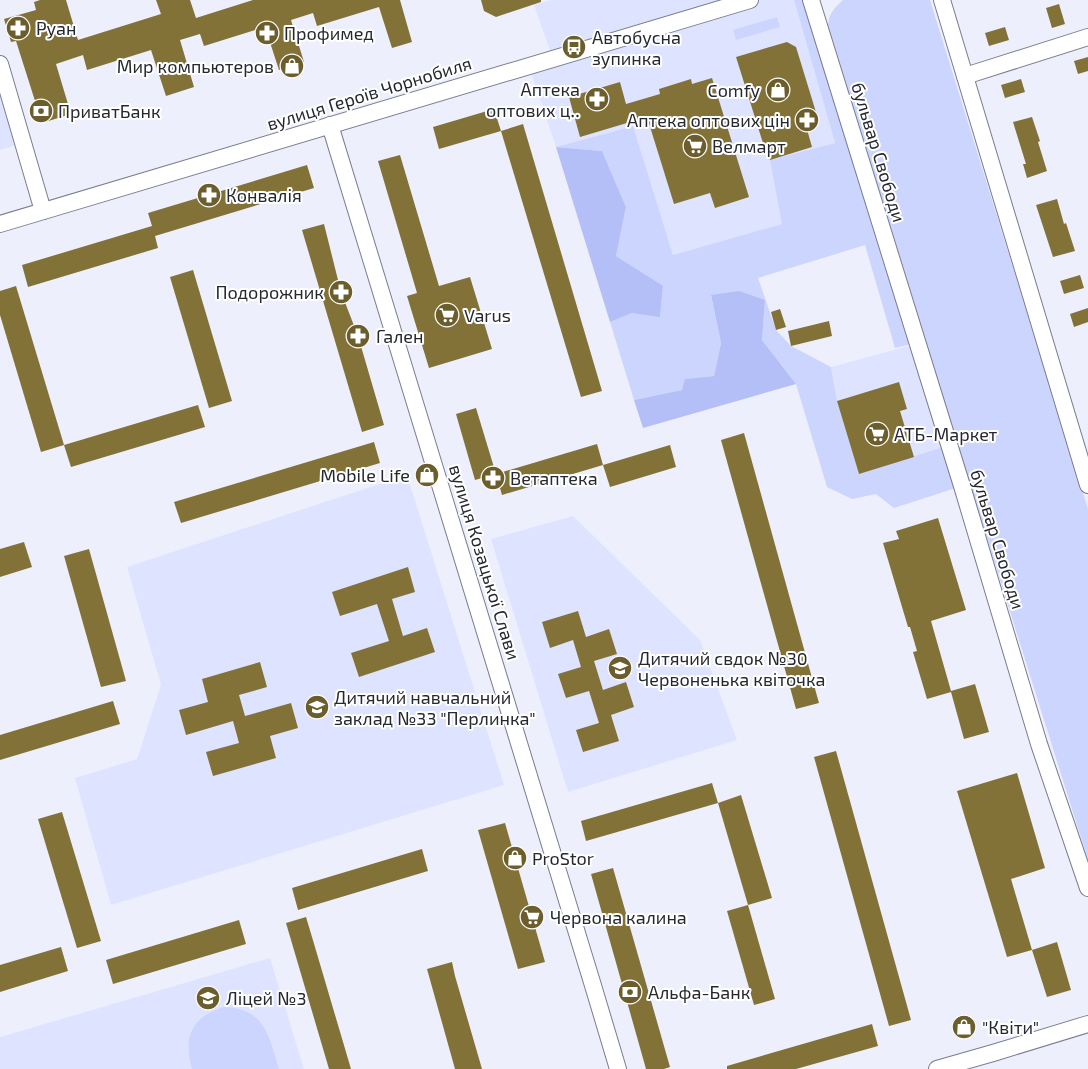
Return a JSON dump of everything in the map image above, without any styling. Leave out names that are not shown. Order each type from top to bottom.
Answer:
[{"type":"street","name":"вулиця Героїв Чорнобиля","points":[[0,224],[750,0]]},
{"type":"street","name":"бульвар Свободи","points":[[811,0],[962,486],[1039,744],[1088,888]]},
{"type":"street","points":[[942,0],[1088,485]]},
{"type":"street","points":[[965,76],[1088,37]]},
{"type":"street","points":[[0,64],[44,211]]},
{"type":"street","name":"вулиця Козацької Слави","points":[[330,125],[410,380],[618,1069]]},
{"type":"street","points":[[937,1069],[1088,1024]]},
{"type":"shaded area","points":[[551,0],[794,0],[835,143],[770,160],[783,224],[673,255],[633,126],[556,147],[529,66],[553,59],[534,5]]},
{"type":"shaded area","points":[[794,0],[811,0],[916,343],[895,348],[865,245],[758,278],[776,330],[791,346],[831,367],[837,401],[859,474],[949,445],[962,486],[894,508],[876,494],[852,499],[827,487],[796,384],[762,340],[765,300],[711,296],[721,343],[714,376],[686,379],[682,390],[634,400],[610,322],[632,313],[660,316],[663,287],[616,256],[626,207],[602,151],[556,147],[633,126],[673,255],[782,224],[770,160],[835,143]]},
{"type":"shaded area","points":[[843,0],[930,0],[1088,509],[1088,860],[828,32],[828,22],[831,15]]},
{"type":"shaded area","points":[[777,17],[780,27],[736,40],[733,30]]},
{"type":"shaded area","points":[[0,64],[23,143],[0,150]]},
{"type":"shaded area","points":[[556,147],[602,151],[626,207],[616,256],[663,286],[660,317],[632,313],[610,322]]},
{"type":"shaded area","points":[[739,291],[765,300],[762,340],[796,384],[643,428],[634,400],[682,390],[685,379],[714,376],[721,343],[711,295]]},
{"type":"shaded area","points":[[916,344],[949,445],[859,474],[837,401],[831,367]]},
{"type":"shaded area","name":"Дитячий навчальний заклад №33 \"Перлинка\"","points":[[407,475],[504,785],[111,905],[75,778],[137,759],[161,685],[127,567]]},
{"type":"shaded area","name":"Дитячий свдок №30 Червоненька квіточка","points":[[573,516],[700,640],[737,740],[568,792],[491,539]]},
{"type":"shaded area","name":"Ліцей №3","points":[[270,958],[304,1069],[0,1069],[0,1037]]},
{"type":"shaded area","points":[[224,1007],[249,1013],[257,1019],[268,1035],[279,1069],[192,1069],[189,1058],[189,1038],[192,1030],[204,1016]]},
{"type":"building","points":[[40,0],[66,0],[78,40],[161,14],[156,0],[190,0],[196,18],[253,0],[400,0],[412,42],[392,48],[379,7],[317,26],[313,13],[291,20],[304,62],[279,70],[265,27],[204,46],[200,34],[180,40],[194,87],[166,96],[151,50],[87,70],[83,55],[56,64],[71,114],[42,123],[16,41],[11,42],[4,19],[36,10],[34,2]]},
{"type":"building","points":[[481,0],[541,0],[541,2],[496,17],[484,11]]},
{"type":"building","points":[[1059,4],[1065,24],[1052,28],[1046,8]]},
{"type":"building","points":[[1005,27],[1009,40],[989,46],[985,33]]},
{"type":"building","name":"Comfy","points":[[787,42],[796,47],[819,122],[806,126],[812,147],[770,160],[736,57]]},
{"type":"building","points":[[1088,57],[1088,71],[1078,74],[1074,61]]},
{"type":"building","name":"Велмарт","points":[[712,78],[749,197],[715,208],[710,193],[674,204],[647,117],[580,137],[569,97],[620,82],[626,104],[660,94],[659,89],[691,79],[692,84]]},
{"type":"building","points":[[1021,79],[1025,92],[1005,98],[1001,85]]},
{"type":"building","points":[[494,109],[501,131],[439,149],[433,127]]},
{"type":"building","points":[[1032,117],[1047,171],[1027,178],[1023,164],[1026,164],[1013,122]]},
{"type":"building","points":[[523,124],[602,391],[581,397],[501,131]]},
{"type":"building","name":"Varus","points":[[400,155],[439,286],[470,277],[492,349],[429,368],[407,296],[417,293],[378,161]]},
{"type":"building","points":[[307,165],[314,188],[155,236],[158,248],[28,287],[22,265],[152,226],[148,213]]},
{"type":"building","points":[[1057,199],[1064,224],[1066,223],[1075,251],[1053,257],[1036,205]]},
{"type":"building","points":[[324,224],[341,292],[358,336],[384,425],[362,432],[302,230]]},
{"type":"building","points":[[193,270],[232,401],[209,408],[170,277]]},
{"type":"building","points":[[1080,275],[1084,288],[1064,294],[1060,281]]},
{"type":"building","points":[[16,286],[64,445],[41,452],[0,315],[0,291]]},
{"type":"building","points":[[1088,308],[1088,322],[1074,327],[1070,314]]},
{"type":"building","points":[[780,309],[786,327],[776,330],[771,312]]},
{"type":"building","points":[[829,321],[832,336],[791,346],[788,331]]},
{"type":"building","name":"АТБ-Маркет","points":[[899,382],[907,409],[900,411],[914,457],[859,474],[837,401]]},
{"type":"building","points":[[198,405],[205,427],[71,467],[64,445]]},
{"type":"building","points":[[476,408],[496,474],[475,480],[456,414]]},
{"type":"building","points":[[744,433],[819,703],[796,709],[721,440]]},
{"type":"building","points":[[374,442],[380,463],[181,523],[174,502]]},
{"type":"building","points":[[597,444],[603,465],[502,495],[496,474]]},
{"type":"building","points":[[670,445],[676,467],[610,487],[603,465]]},
{"type":"building","points":[[938,518],[966,610],[931,621],[951,691],[975,684],[989,732],[964,739],[951,692],[927,699],[913,652],[917,651],[883,543],[899,539],[896,531]]},
{"type":"building","points":[[24,542],[32,567],[0,577],[0,549]]},
{"type":"building","points":[[89,549],[126,681],[101,687],[64,556]]},
{"type":"building","points":[[408,567],[415,592],[392,599],[403,636],[427,628],[435,652],[359,677],[351,653],[389,641],[377,604],[340,616],[332,592]]},
{"type":"building","points":[[578,611],[586,637],[609,629],[617,654],[594,661],[603,690],[626,682],[634,707],[611,715],[619,741],[583,752],[576,730],[599,723],[589,691],[566,698],[558,674],[581,667],[573,640],[550,648],[542,622]]},
{"type":"building","points":[[260,662],[267,687],[239,695],[245,716],[291,703],[298,728],[270,736],[276,758],[213,776],[206,752],[239,743],[233,721],[186,735],[179,710],[208,702],[202,679]]},
{"type":"building","points":[[113,701],[120,724],[0,760],[0,735]]},
{"type":"building","points":[[836,751],[911,1020],[889,1026],[814,757]]},
{"type":"building","points":[[1017,773],[1045,868],[1011,879],[1032,950],[1007,957],[957,791]]},
{"type":"building","points":[[712,783],[718,803],[586,841],[581,821]]},
{"type":"building","points":[[741,795],[772,898],[748,905],[718,803]]},
{"type":"building","points":[[62,812],[101,941],[77,948],[38,819]]},
{"type":"building","points":[[505,823],[545,962],[518,969],[478,830]]},
{"type":"building","points":[[422,849],[428,871],[298,910],[292,888]]},
{"type":"building","points":[[613,868],[670,1067],[664,1069],[646,1069],[591,874]]},
{"type":"building","points":[[748,905],[775,999],[754,1005],[727,911]]},
{"type":"building","points":[[306,917],[351,1069],[329,1069],[286,923]]},
{"type":"building","points":[[239,920],[246,944],[113,984],[106,960]]},
{"type":"building","points":[[1057,942],[1071,990],[1047,997],[1032,950]]},
{"type":"building","points":[[61,947],[68,971],[0,992],[0,965]]},
{"type":"building","points":[[452,962],[482,1069],[455,1069],[427,969]]},
{"type":"building","points":[[872,1024],[878,1046],[796,1069],[727,1069],[727,1066]]},
{"type":"place","name":"Руан","points":[[18,28]]},
{"type":"place","name":"Профимед","points":[[267,33]]},
{"type":"place","name":"Автобусна зупинка","points":[[574,47]]},
{"type":"place","name":"Мир компьютеров","points":[[292,66]]},
{"type":"place","name":"Comfy","points":[[778,90]]},
{"type":"place","name":"Аптека оптових ц‥","points":[[597,99]]},
{"type":"place","name":"ПриватБанк","points":[[41,111]]},
{"type":"place","name":"Аптека оптових цін","points":[[807,120]]},
{"type":"place","name":"Велмарт","points":[[695,146]]},
{"type":"place","name":"Конвалія","points":[[209,195]]},
{"type":"place","name":"Подорожник","points":[[341,292]]},
{"type":"place","name":"Varus","points":[[447,315]]},
{"type":"place","name":"Гален","points":[[358,336]]},
{"type":"place","name":"АТБ-Маркет","points":[[877,434]]},
{"type":"place","name":"Mobile Life","points":[[427,475]]},
{"type":"place","name":"Ветаптека","points":[[493,478]]},
{"type":"place","name":"Дитячий свдок №30 Червоненька квіточка","points":[[620,668]]},
{"type":"place","name":"Дитячий навчальний заклад №33 \"Перлинка\"","points":[[317,707]]},
{"type":"place","name":"ProStor","points":[[515,858]]},
{"type":"place","name":"Червона калина","points":[[532,917]]},
{"type":"place","name":"Альфа-Банк","points":[[630,992]]},
{"type":"place","name":"Ліцей №3","points":[[208,998]]},
{"type":"place","name":"\"Квіти\"","points":[[964,1027]]}]
